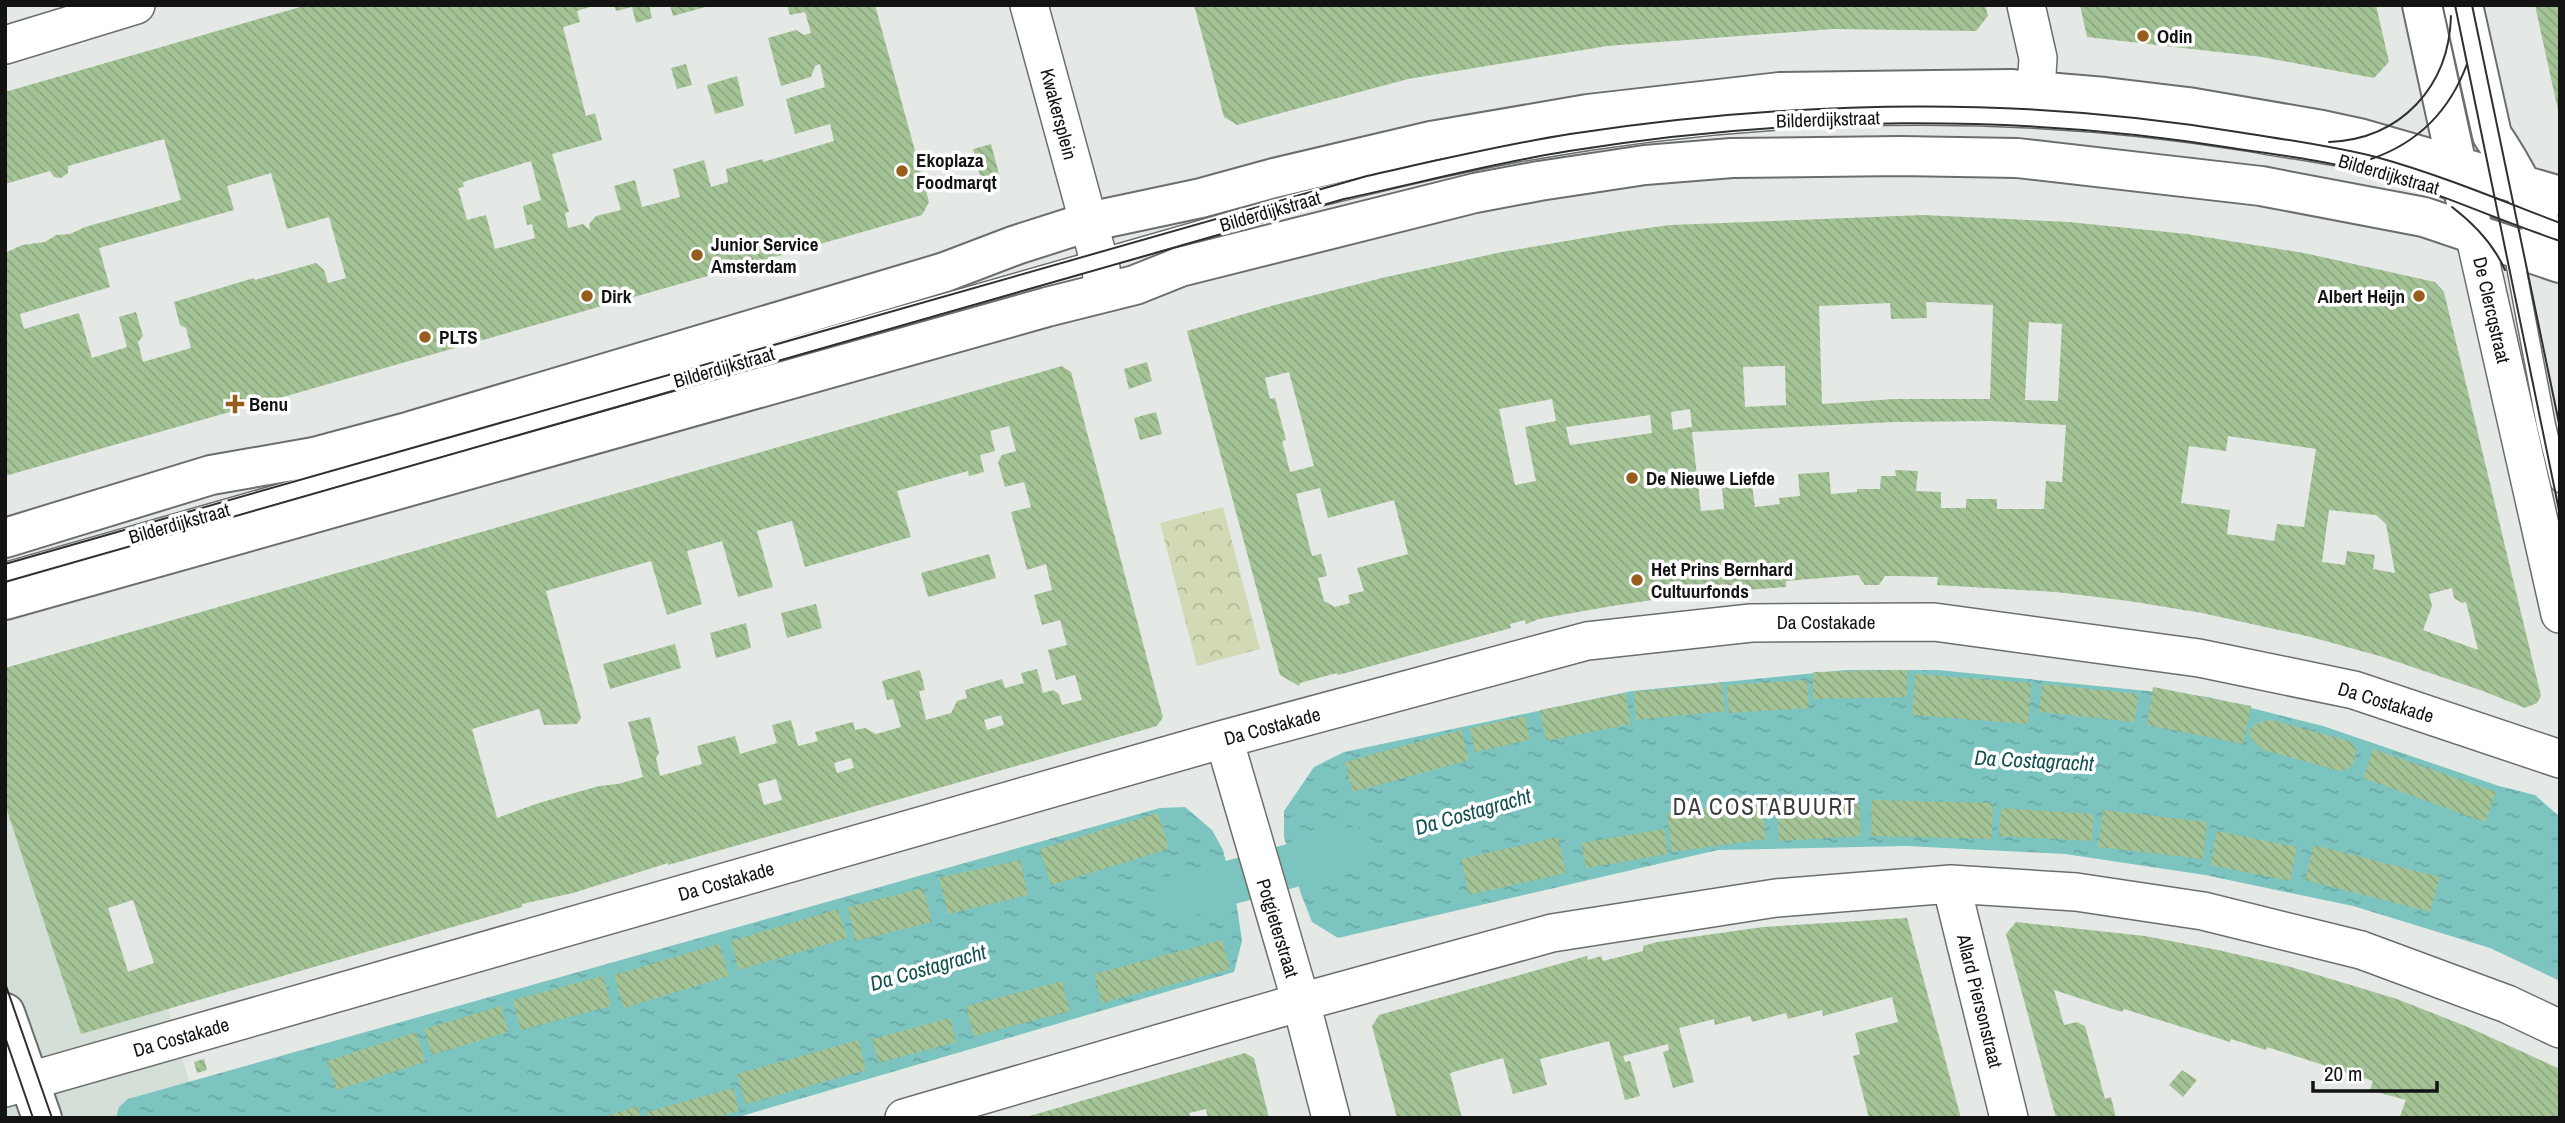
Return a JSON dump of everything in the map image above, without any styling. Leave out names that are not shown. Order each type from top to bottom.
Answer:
[{"type":"street","points":[[5,44],[136,5]]},
{"type":"street","name":"Kwakersplein","points":[[1029,5],[1101,276]]},
{"type":"street","points":[[2026,5],[2038,58],[2036,90]]},
{"type":"street","name":"De Clercqstraat","points":[[2422,5],[2560,614]]},
{"type":"street","name":"De Clercqstraat","points":[[2463,5],[2492,135],[2538,228]]},
{"type":"street","name":"Bilderdijkstraat","points":[[5,538],[211,475],[314,457],[411,430],[945,272],[1088,222],[1201,198],[1431,141],[1588,114],[1780,92],[1903,89],[2036,90],[2188,107],[2359,138],[2465,199],[2538,228]]},
{"type":"street","name":"Bilderdijkstraat","points":[[5,600],[1101,276],[1135,285],[1180,267],[1475,193],[1645,165],[1732,158],[2017,158],[2261,186],[2403,212],[2465,199],[2538,228]]},
{"type":"street","name":"Da Costakade","points":[[17,1084],[1224,739],[1587,641],[1751,623],[1934,622],[2199,658],[2354,690],[2560,759]]},
{"type":"street","name":"Potgieterstraat","points":[[1224,739],[1301,1002],[1331,1118]]},
{"type":"street","points":[[904,1118],[1301,1002],[1552,933],[1776,898],[1951,884],[2076,892],[2203,911],[2361,950],[2507,1004],[2560,1029]]},
{"type":"street","name":"Allard Piersonstraat","points":[[1951,884],[2008,1118]]},
{"type":"street","points":[[5,1013],[17,1084],[42,1118]]},
{"type":"lane","name":"De Clercqstraat","points":[[2538,228],[2543,411],[2560,483]]},
{"type":"lane","name":"Bilderdijkstraat","points":[[5,572],[1101,276]]},
{"type":"shaded area","points":[[77,763],[123,904],[108,908],[128,971],[154,963],[200,1118],[5,1118],[5,783]]},
{"type":"green space","points":[[1223,507],[1260,649],[1197,666],[1160,523]]},
{"type":"water","points":[[1846,670],[1938,670],[2208,697],[2323,726],[2499,786],[2535,795],[2560,817],[2560,981],[2490,948],[2353,906],[2205,875],[2065,854],[1906,846],[1718,850],[1338,938],[1312,922],[1284,837],[1284,811],[1314,767],[1344,752],[1632,691]]},
{"type":"water","points":[[1185,807],[1212,830],[1223,850],[1242,941],[1234,972],[735,1118],[116,1118],[119,1107],[128,1099],[1160,808]]},
{"type":"building","points":[[307,5],[596,5],[577,11],[580,22],[563,27],[586,116],[595,113],[602,140],[552,154],[569,212],[565,213],[568,228],[583,224],[590,230],[589,224],[596,216],[621,210],[614,186],[635,180],[642,207],[680,197],[673,169],[704,160],[711,187],[728,182],[726,169],[763,159],[763,162],[834,141],[830,124],[795,134],[786,99],[825,87],[820,64],[815,66],[811,77],[781,86],[768,38],[796,30],[804,35],[811,33],[805,12],[790,15],[787,5],[875,5],[929,202],[922,215],[5,476],[5,253],[22,245],[45,242],[56,235],[70,234],[85,227],[181,200],[164,139],[68,166],[68,173],[61,178],[54,177],[50,171],[5,184],[5,92]],"holes":[[[531,161],[541,200],[523,206],[527,225],[532,224],[535,238],[495,249],[486,215],[467,220],[458,188],[464,187],[463,182]],[[271,173],[287,229],[329,217],[346,278],[328,283],[324,270],[316,263],[174,302],[180,325],[186,328],[191,348],[143,362],[138,342],[143,336],[136,312],[119,317],[127,347],[92,358],[79,313],[24,329],[20,314],[110,287],[99,248],[234,210],[227,186]]]},
{"type":"building","points":[[614,5],[649,5],[652,18],[636,23],[632,7],[616,11]]},
{"type":"building","points":[[670,5],[709,5],[709,6],[673,16]]},
{"type":"building","points":[[1194,5],[1985,5],[1988,16],[1976,31],[1833,29],[1607,46],[1408,79],[1237,125],[1224,117]]},
{"type":"building","points":[[2080,5],[2376,5],[2389,62],[2374,78],[2262,57],[2087,37]]},
{"type":"building","points":[[2535,5],[2560,5],[2560,115],[2559,115]]},
{"type":"building","points":[[686,64],[692,85],[677,89],[671,68]]},
{"type":"building","points":[[737,76],[744,106],[715,114],[707,85]]},
{"type":"building","points":[[991,144],[999,174],[981,179],[973,149]]},
{"type":"building","points":[[1923,215],[2069,222],[2187,234],[2304,253],[2435,282],[2444,292],[2541,696],[2537,703],[2525,708],[2383,657],[2311,637],[2202,613],[2056,592],[1937,585],[1938,577],[1885,576],[1879,585],[1865,585],[1858,575],[1786,581],[1786,587],[1693,594],[1539,619],[1526,624],[1525,620],[1510,624],[1511,628],[1300,683],[1299,686],[1280,675],[1187,331],[1271,306],[1386,277],[1502,252],[1670,225]],"holes":[[[1926,302],[1993,305],[1990,399],[1894,399],[1822,404],[1819,306],[1890,303],[1891,319],[1927,318]],[[2029,322],[2062,324],[2058,401],[2025,400]],[[1785,366],[1786,405],[1745,407],[1743,367]],[[1289,372],[1314,466],[1290,472],[1282,441],[1286,440],[1275,398],[1270,399],[1265,378]],[[1552,399],[1556,421],[1525,427],[1536,481],[1515,485],[1499,409]],[[1690,409],[1692,427],[1673,430],[1671,412]],[[1650,415],[1652,433],[1570,445],[1566,427]],[[1990,421],[2066,425],[2062,482],[2046,481],[2044,509],[1997,509],[1997,499],[1966,499],[1966,508],[1941,508],[1941,492],[1916,491],[1918,471],[1895,470],[1896,476],[1881,476],[1880,489],[1857,489],[1857,492],[1831,494],[1829,472],[1798,474],[1800,496],[1779,498],[1780,504],[1755,507],[1752,485],[1722,488],[1724,509],[1701,511],[1692,432],[1894,422]],[[2228,436],[2316,449],[2304,527],[2277,524],[2274,541],[2227,534],[2230,510],[2181,503],[2189,446],[2226,451]],[[1320,488],[1328,518],[1394,500],[1408,554],[1357,568],[1364,591],[1348,595],[1350,603],[1335,607],[1324,601],[1318,578],[1327,576],[1321,554],[1312,556],[1296,494]],[[2329,510],[2376,515],[2386,524],[2395,573],[2373,569],[2375,555],[2347,551],[2345,565],[2322,562]],[[2452,588],[2454,598],[2462,603],[2466,602],[2478,650],[2423,630],[2432,606],[2429,594]]]},
{"type":"building","points":[[1147,362],[1152,381],[1129,389],[1124,369]]},
{"type":"building","points":[[1062,366],[1071,372],[1163,717],[1157,726],[668,863],[573,893],[522,904],[522,907],[81,1034],[5,804],[5,668]],"holes":[[[1009,426],[1016,451],[1002,455],[998,462],[1005,487],[1024,482],[1031,507],[1011,512],[1027,570],[1046,564],[1052,590],[1034,595],[1042,625],[1060,620],[1067,645],[1048,650],[1056,680],[1075,675],[1082,700],[1062,705],[1059,694],[1053,690],[1043,693],[1037,669],[1021,673],[1024,683],[1005,688],[1002,679],[965,690],[967,698],[957,701],[951,713],[926,720],[919,691],[925,690],[920,670],[882,681],[887,700],[893,699],[901,727],[876,734],[865,728],[855,730],[853,722],[815,732],[818,741],[798,746],[791,720],[772,725],[777,743],[740,754],[735,736],[697,746],[702,764],[660,776],[656,758],[659,753],[650,717],[628,722],[643,777],[599,786],[497,818],[472,729],[539,709],[544,725],[577,724],[581,718],[546,591],[651,561],[667,615],[702,604],[687,551],[722,541],[738,597],[773,587],[757,531],[792,521],[805,567],[911,537],[897,491],[968,471],[969,476],[984,472],[980,455],[995,451],[990,431]],[[1001,715],[1004,725],[987,730],[984,720]],[[851,758],[854,768],[837,773],[834,763]],[[776,779],[782,800],[764,805],[758,784]],[[133,900],[154,963],[128,972],[108,908]]]},
{"type":"building","points":[[1156,412],[1162,434],[1140,440],[1134,418]]},
{"type":"building","points":[[989,554],[996,578],[928,597],[921,573]]},
{"type":"building","points":[[816,604],[822,628],[787,638],[781,613]]},
{"type":"building","points":[[746,623],[751,648],[716,658],[710,633]]},
{"type":"building","points":[[675,644],[681,668],[610,689],[603,664]]},
{"type":"building","points":[[1907,670],[1907,697],[1813,699],[1813,672]]},
{"type":"building","points":[[1915,674],[2031,683],[2028,724],[1912,715]]},
{"type":"building","points":[[1807,680],[1809,708],[1729,713],[1727,685]]},
{"type":"building","points":[[1722,683],[1725,711],[1636,720],[1634,692]]},
{"type":"building","points":[[2042,684],[2138,694],[2135,722],[2039,712]]},
{"type":"building","points":[[2153,687],[2251,706],[2243,744],[2147,725]]},
{"type":"building","points":[[1625,693],[1631,724],[1546,741],[1540,710]]},
{"type":"building","points":[[1525,716],[1530,740],[1475,752],[1470,728]]},
{"type":"building","points":[[2271,720],[2349,741],[2356,748],[2354,763],[2348,769],[2340,771],[2263,750],[2252,740],[2248,730],[2260,722]]},
{"type":"building","points":[[1461,730],[1469,760],[1353,792],[1345,762]]},
{"type":"building","points":[[2373,749],[2496,792],[2485,822],[2363,778]]},
{"type":"building","points":[[1872,800],[1993,803],[1992,839],[1871,836]]},
{"type":"building","points":[[1761,801],[1766,839],[1672,852],[1667,814]]},
{"type":"building","points":[[1859,803],[1861,836],[1779,841],[1777,808]]},
{"type":"building","points":[[2001,808],[2093,814],[2092,841],[1999,836]]},
{"type":"building","points":[[2103,810],[2207,822],[2203,859],[2098,847]]},
{"type":"building","points":[[1158,813],[1169,849],[1051,885],[1040,849]]},
{"type":"building","points":[[1664,829],[1668,854],[1586,868],[1581,843]]},
{"type":"building","points":[[2217,831],[2297,847],[2290,881],[2210,865]]},
{"type":"building","points":[[1558,837],[1566,873],[1469,895],[1461,859]]},
{"type":"building","points":[[2314,845],[2440,877],[2430,912],[2305,880]]},
{"type":"building","points":[[1020,860],[1028,895],[948,914],[939,878]]},
{"type":"building","points":[[923,888],[932,922],[855,941],[848,907]]},
{"type":"building","points":[[838,909],[847,938],[739,970],[731,941]]},
{"type":"building","points":[[1907,918],[1961,1118],[1869,1118],[1853,1056],[1860,1054],[1855,1033],[1898,1022],[1892,997],[1823,1016],[1822,1010],[1788,1019],[1786,1013],[1752,1022],[1750,1016],[1715,1025],[1714,1019],[1679,1028],[1694,1082],[1673,1088],[1663,1052],[1669,1050],[1668,1044],[1623,1056],[1625,1062],[1630,1061],[1640,1096],[1625,1100],[1609,1041],[1540,1059],[1547,1085],[1513,1094],[1503,1058],[1450,1073],[1462,1118],[1397,1118],[1372,1026],[1379,1015],[1587,956],[1588,960],[1601,956],[1603,961],[1643,951],[1643,946],[1657,942],[1763,927]]},
{"type":"building","points":[[2016,922],[2145,936],[2218,950],[2291,967],[2397,999],[2468,1027],[2560,1069],[2560,1118],[2405,1118],[2400,1116],[2406,1100],[2370,1090],[2373,1081],[2267,1047],[2266,1050],[2231,1039],[2230,1042],[2054,990],[2064,1025],[2077,1022],[2085,1026],[2105,1099],[2111,1097],[2116,1118],[2056,1118],[2006,934]]},
{"type":"building","points":[[1222,940],[1230,969],[1102,1003],[1094,974]]},
{"type":"building","points":[[719,944],[729,976],[624,1008],[614,975]]},
{"type":"building","points":[[603,976],[611,1006],[521,1030],[513,1000]]},
{"type":"building","points":[[1062,981],[1070,1011],[974,1036],[966,1006]]},
{"type":"building","points":[[501,1006],[508,1032],[432,1055],[424,1029]]},
{"type":"building","points":[[950,1018],[956,1042],[879,1063],[872,1039]]},
{"type":"building","points":[[416,1032],[425,1062],[337,1090],[327,1061]]},
{"type":"building","points":[[858,1040],[866,1070],[746,1104],[737,1074]]},
{"type":"building","points":[[1245,1053],[1254,1058],[1269,1118],[1208,1118],[1206,1109],[1189,1113],[1191,1118],[1023,1118]]},
{"type":"building","points":[[204,1059],[207,1070],[197,1073],[194,1062]]},
{"type":"building","points":[[2182,1070],[2197,1080],[2183,1097],[2169,1085]]},
{"type":"building","points":[[733,1088],[739,1111],[715,1118],[649,1118],[647,1112]]},
{"type":"building","points":[[638,1106],[641,1118],[603,1118],[603,1117]]},
{"type":"waterway","name":"Da Costagracht","points":[[1175,898],[1351,849]]},
{"type":"tram line","points":[[2455,5],[2560,515]]},
{"type":"tram line","points":[[2472,5],[2560,428]]},
{"type":"tram line","points":[[2329,142],[2355,139],[2378,131],[2399,120],[2416,104],[2431,86],[2441,65],[2448,42],[2451,16]]},
{"type":"tram line","points":[[2371,159],[2403,144],[2430,123],[2451,96],[2467,64]]},
{"type":"tram line","points":[[5,564],[1367,176],[1570,134],[1738,114],[1822,109],[1907,106],[2076,112],[2160,121],[2310,143],[2376,157],[2446,179],[2560,223]]},
{"type":"tram line","points":[[5,582],[1344,199],[1512,161],[1651,139],[1817,125],[1901,123],[1985,124],[2151,137],[2300,158],[2367,172],[2416,187],[2560,241]]},
{"type":"tram line","points":[[2452,207],[2482,235],[2505,270]]},
{"type":"tram line","points":[[5,983],[52,1118]]},
{"type":"tram line","points":[[5,1037],[33,1118]]},
{"type":"place","name":"Odin","points":[[2143,36]]},
{"type":"place","name":"Ekoplaza Foodmarqt","points":[[902,171]]},
{"type":"place","name":"Junior Service Amsterdam","points":[[697,255]]},
{"type":"place","name":"Dirk","points":[[587,296]]},
{"type":"place","name":"Albert Heijn","points":[[2419,296]]},
{"type":"place","name":"PLTS","points":[[425,337]]},
{"type":"place","name":"Benu","points":[[235,404]]},
{"type":"place","name":"De Nieuwe Liefde","points":[[1632,478]]},
{"type":"place","name":"Het Prins Bernhard Cultuurfonds","points":[[1637,580]]},
{"type":"district","name":"DA COSTABUURT","points":[[1765,807]]}]
